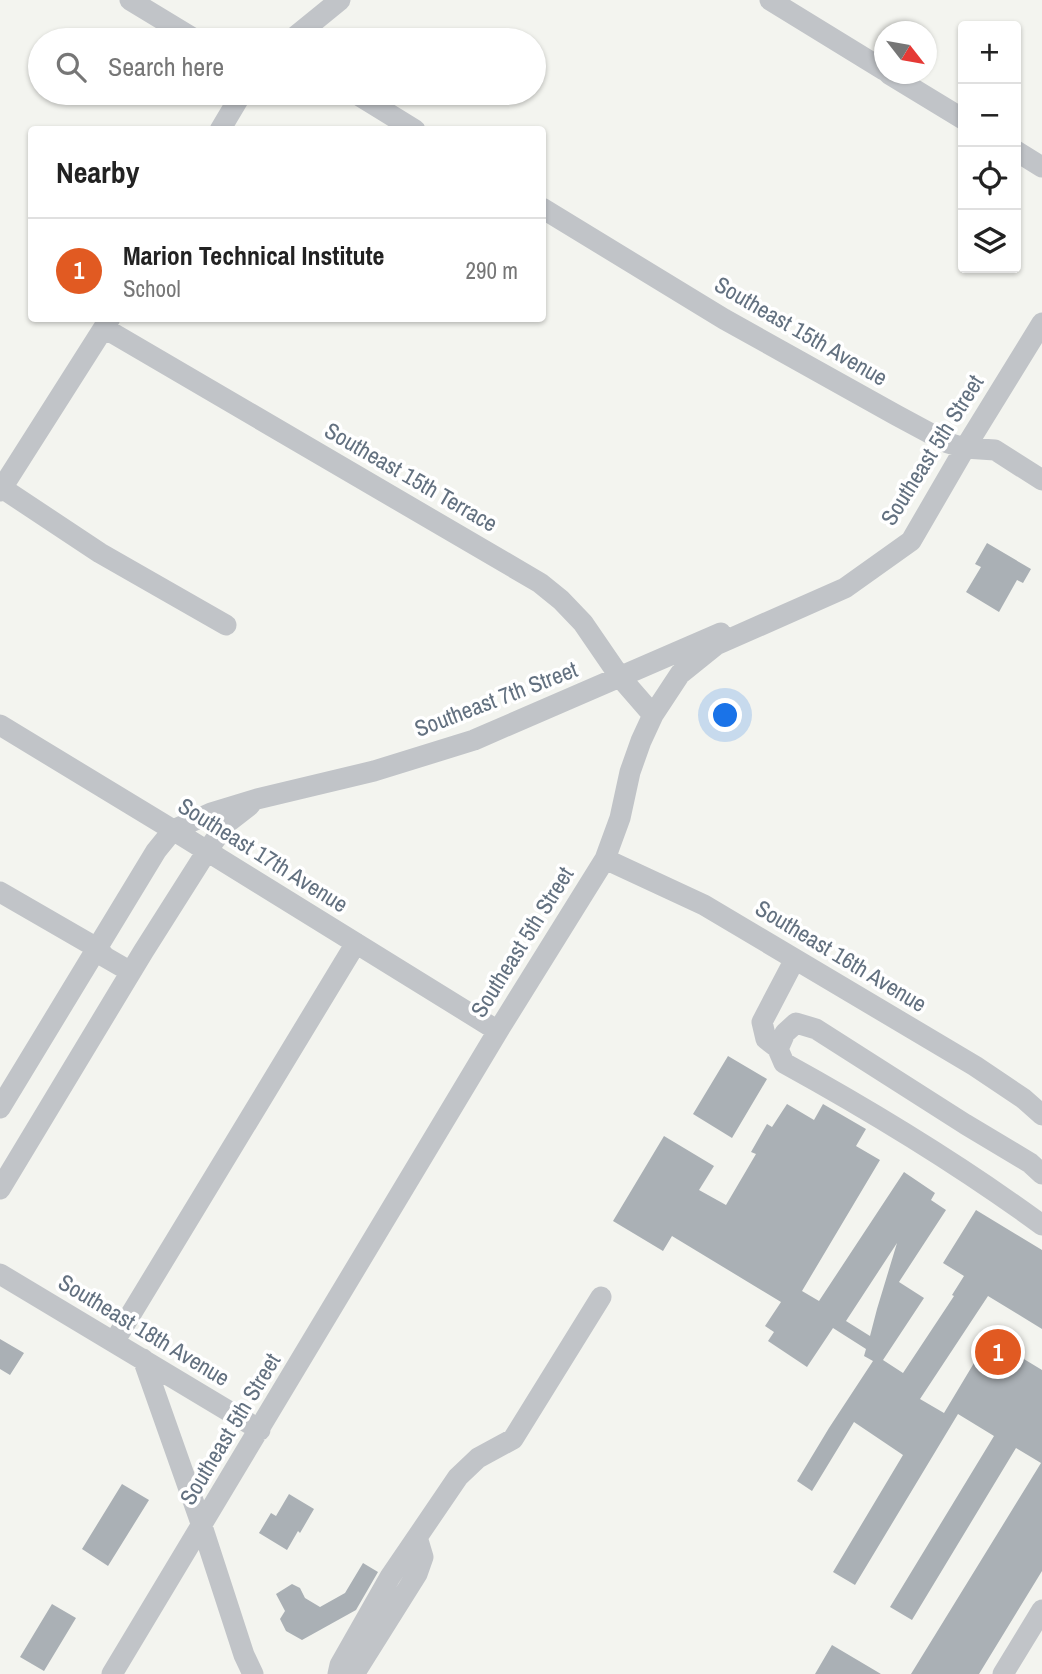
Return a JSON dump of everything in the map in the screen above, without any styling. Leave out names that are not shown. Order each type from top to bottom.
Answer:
[{"type":"street","points":[[130,0],[176,28]]},
{"type":"street","points":[[306,28],[340,0]]},
{"type":"street","points":[[770,0],[874,65]]},
{"type":"street","points":[[905,84],[958,116]]},
{"type":"street","points":[[222,126],[235,105]]},
{"type":"street","points":[[374,105],[409,126]]},
{"type":"street","points":[[1021,154],[1042,167]]},
{"type":"street","name":"Southeast 15th Avenue","points":[[546,210],[736,325],[896,415],[948,443],[965,448],[995,450],[1042,480]]},
{"type":"street","points":[[107,323],[1,489],[100,553],[226,625]]},
{"type":"street","name":"Southeast 15th Terrace","points":[[107,323],[540,583],[562,600],[583,623],[620,677],[653,715]]},
{"type":"street","name":"Southeast 5th Street","points":[[112,1674],[604,859],[620,818],[640,741],[653,715],[680,674],[716,645],[845,589],[911,541],[1042,323]]},
{"type":"street","name":"Southeast 7th Street","points":[[0,1108],[156,851],[173,830],[211,813],[257,799],[374,771],[474,740],[718,633],[748,631]]},
{"type":"street","name":"Southeast 17th Avenue","points":[[0,725],[498,1031]]},
{"type":"street","name":"Southeast 7th Street","points":[[0,1189],[207,851],[228,823],[257,799]]},
{"type":"street","name":"Southeast 16th Avenue","points":[[604,859],[704,905],[975,1066],[1024,1099],[1042,1115]]},
{"type":"street","points":[[0,892],[97,948],[105,957],[131,972]]},
{"type":"street","points":[[114,1342],[356,943]]},
{"type":"street","points":[[795,959],[762,1022],[766,1039],[779,1049],[784,1063],[876,1115],[984,1184],[1042,1225]]},
{"type":"street","points":[[779,1049],[785,1033],[796,1023],[816,1029],[1030,1163],[1042,1174]]},
{"type":"street","name":"Southeast 18th Avenue","points":[[0,1274],[260,1430]]},
{"type":"street","points":[[338,1674],[340,1665],[390,1577],[457,1478],[478,1458],[513,1439],[601,1297]]},
{"type":"street","points":[[143,1359],[253,1674]]},
{"type":"street","points":[[349,1674],[358,1668],[417,1574],[423,1557],[417,1537]]},
{"type":"street","points":[[1003,1674],[1042,1610]]},
{"type":"building","points":[[987,543],[1031,569],[1023,583],[1017,580],[999,612],[966,592],[981,567],[975,564]]},
{"type":"building","points":[[728,1056],[767,1079],[732,1138],[693,1114]]},
{"type":"building","points":[[787,1104],[814,1120],[823,1104],[866,1129],[856,1146],[880,1160],[802,1291],[819,1301],[904,1172],[935,1193],[931,1200],[946,1210],[899,1282],[924,1298],[883,1360],[903,1373],[954,1296],[952,1295],[964,1276],[943,1263],[976,1210],[1042,1250],[1042,1329],[988,1296],[920,1399],[944,1413],[989,1338],[1042,1370],[1042,1571],[979,1674],[911,1674],[1041,1463],[1016,1448],[912,1620],[890,1607],[994,1436],[958,1414],[855,1585],[833,1572],[903,1455],[854,1422],[812,1491],[797,1481],[873,1361],[864,1356],[866,1349],[833,1328],[807,1367],[768,1341],[774,1332],[765,1326],[781,1302],[672,1236],[663,1251],[613,1221],[664,1136],[714,1166],[699,1190],[726,1205],[756,1154],[751,1152],[767,1124],[772,1127]],"holes":[[[897,1243],[870,1336],[846,1321]]]},
{"type":"building","points":[[0,1339],[24,1353],[10,1375],[0,1369]]},
{"type":"building","points":[[122,1484],[149,1500],[108,1566],[82,1549]]},
{"type":"building","points":[[289,1494],[314,1509],[287,1550],[259,1533],[271,1513],[276,1516]]},
{"type":"building","points":[[363,1563],[378,1572],[356,1610],[302,1640],[286,1631],[280,1619],[285,1611],[276,1594],[292,1584],[300,1588],[305,1598],[320,1607],[345,1593]]},
{"type":"building","points":[[52,1604],[76,1618],[44,1671],[20,1657]]},
{"type":"building","points":[[832,1645],[881,1674],[815,1674]]},
{"type":"place","name":"Marion Technical Institute","points":[[998,1352]]}]
